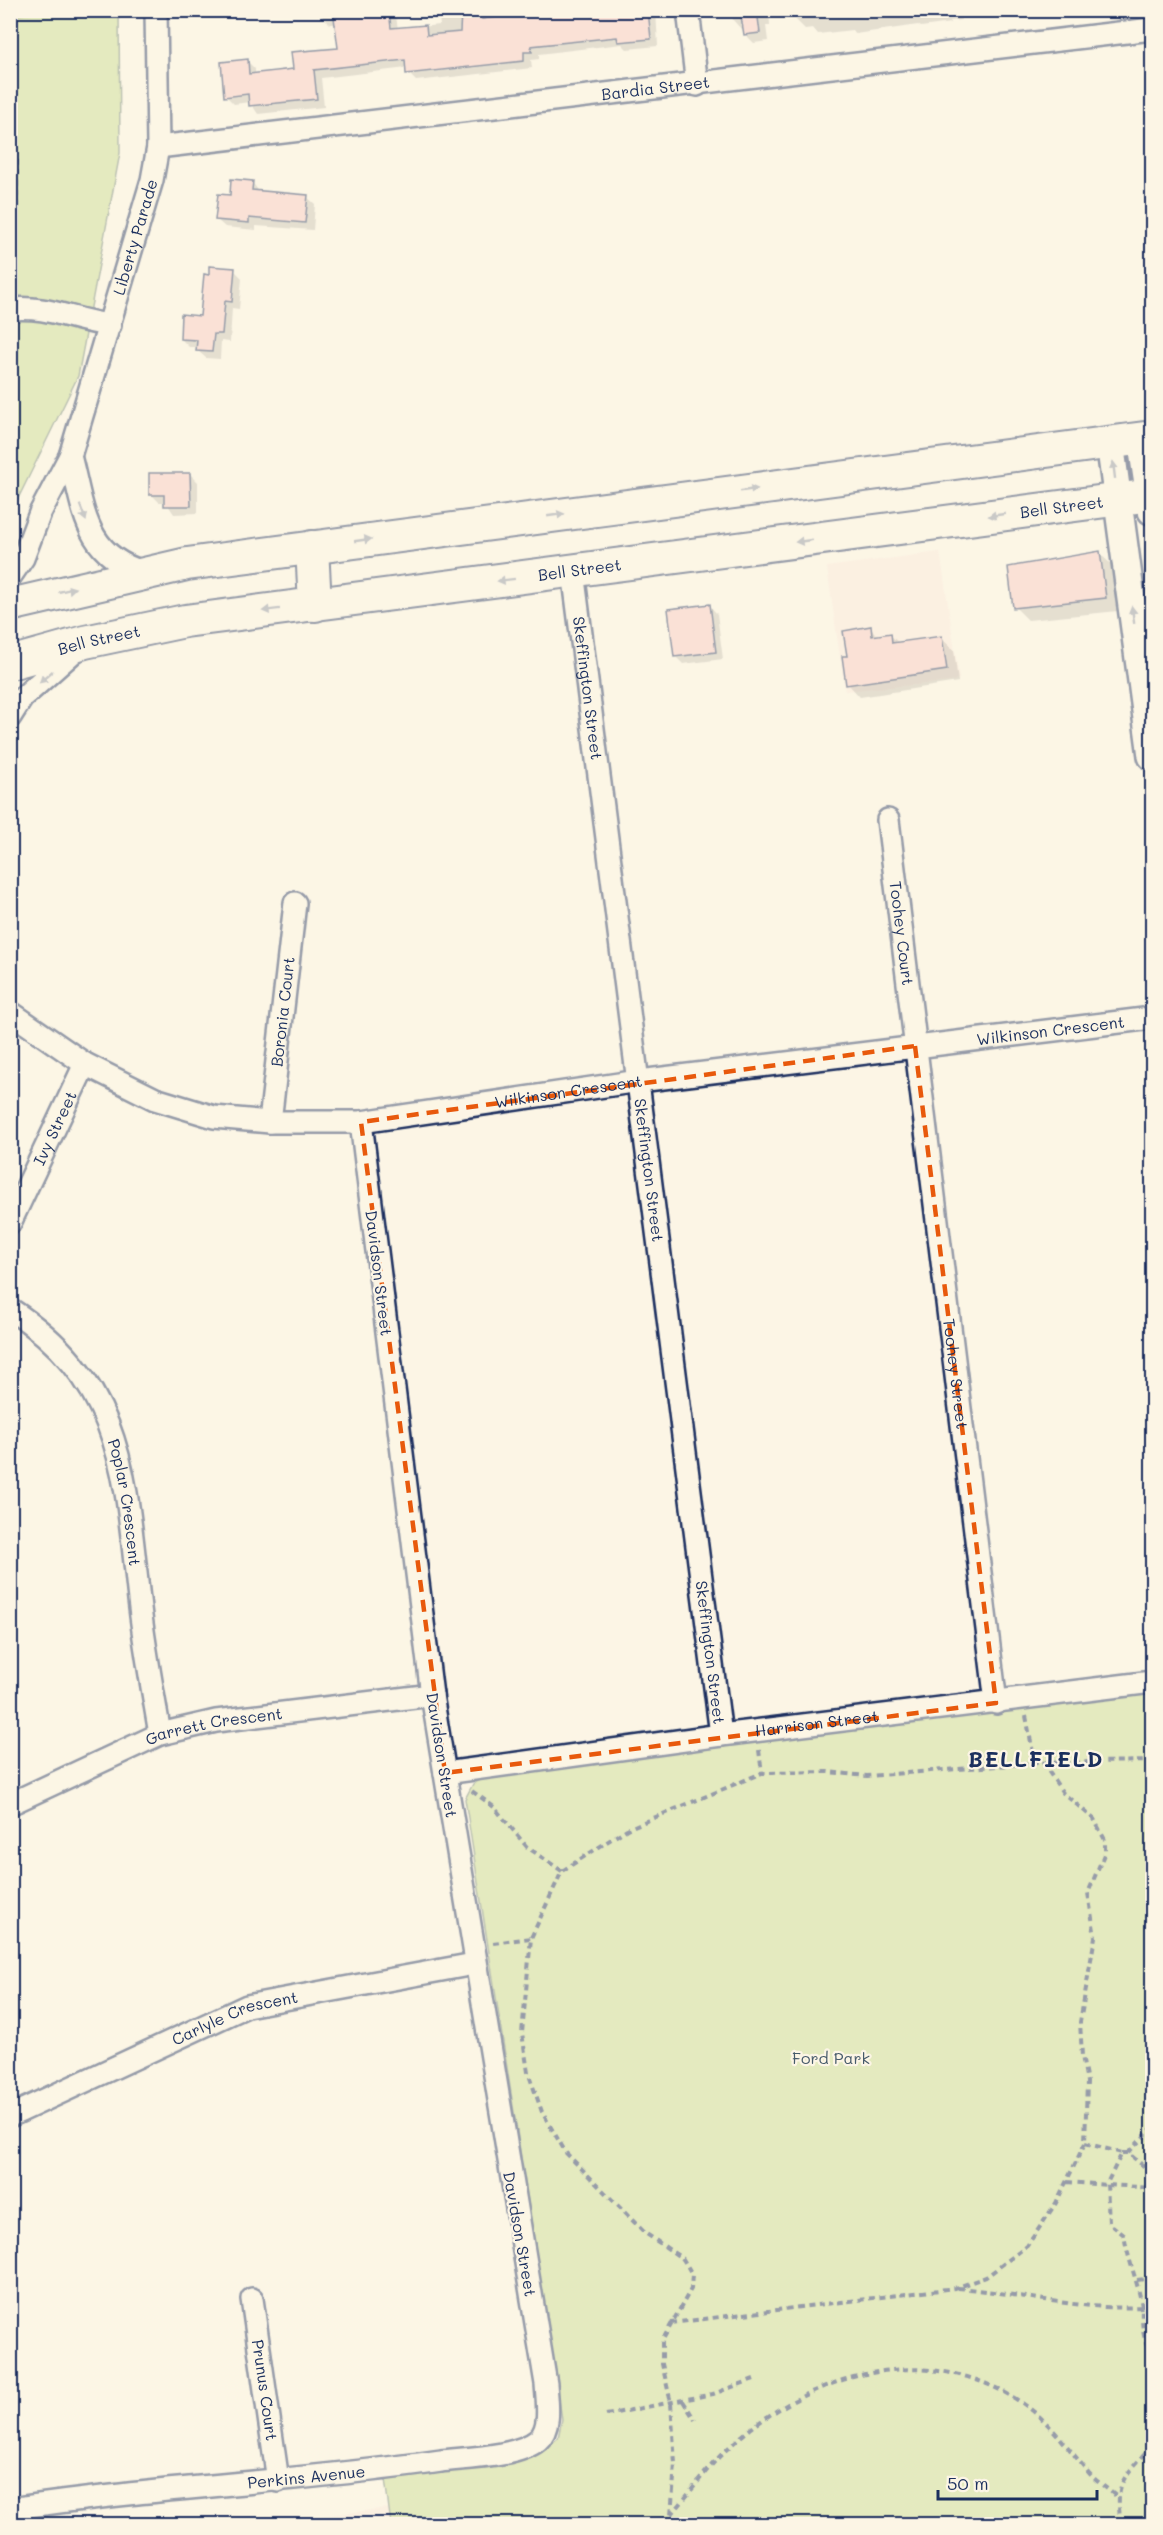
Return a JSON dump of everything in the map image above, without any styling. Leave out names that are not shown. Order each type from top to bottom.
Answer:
[{"type":"highway","points":[[10,605],[143,572],[312,547],[1147,438]]},
{"type":"highway","name":"Bell Street","points":[[10,663],[86,642],[185,621],[1117,499],[1152,500]]},
{"type":"highway","points":[[312,547],[315,605]]},
{"type":"main road","points":[[1147,438],[1152,500]]},
{"type":"main road","points":[[1110,442],[1152,756]]},
{"type":"street","name":"Liberty Parade","points":[[10,577],[23,558],[40,513],[70,456],[152,180],[158,147],[156,10]]},
{"type":"street","points":[[687,10],[697,85]]},
{"type":"street","name":"Bardia Street","points":[[158,147],[697,85],[1152,29]]},
{"type":"street","points":[[13,308],[47,308],[94,323],[110,325]]},
{"type":"street","name":"Liberty Parade","points":[[70,456],[83,514],[102,548],[126,567],[143,572]]},
{"type":"street","name":"Skeffington Street","points":[[573,571],[721,1735]]},
{"type":"street","points":[[10,717],[22,698],[86,642]]},
{"type":"street","name":"Toohey Court","points":[[888,820],[915,1046]]},
{"type":"street","name":"Boronia Court","points":[[270,1122],[295,903]]},
{"type":"street","name":"Wilkinson Crescent","points":[[10,1012],[85,1064],[155,1099],[214,1117],[270,1122],[361,1122],[639,1081],[1152,1018]]},
{"type":"street","name":"Toohey Street","points":[[915,1046],[996,1703]]},
{"type":"street","name":"Ivy Street","points":[[10,1223],[85,1064]]},
{"type":"street","name":"Davidson Street","points":[[361,1122],[432,1695],[454,1772],[474,1964],[546,2384]]},
{"type":"street","name":"Poplar Crescent","points":[[10,1310],[42,1331],[77,1368],[102,1409],[120,1455],[126,1486],[140,1610],[160,1734]]},
{"type":"street","name":"Harrison Street","points":[[454,1772],[721,1735],[996,1703],[1152,1682]]},
{"type":"street","name":"Garrett Crescent","points":[[10,1804],[160,1734],[216,1720],[432,1695]]},
{"type":"street","name":"Carlyle Crescent","points":[[10,2116],[247,2006],[451,1966],[474,1964]]},
{"type":"street","name":"Prunus Court","points":[[252,2299],[278,2481]]},
{"type":"street","name":"Perkins Avenue","points":[[15,2510],[278,2481],[518,2450],[537,2441],[544,2433],[548,2409],[546,2384]]},
{"type":"path","points":[[10,140],[17,159],[13,308]]},
{"type":"path","points":[[671,2516],[675,2464],[671,2403],[662,2364],[662,2341],[691,2289],[692,2274],[682,2259],[645,2233],[566,2153],[542,2112],[528,2072],[522,2033],[531,1938],[562,1871],[627,1828],[762,1773],[828,1772],[867,1776],[1043,1763],[1152,1761]]},
{"type":"path","points":[[955,2288],[986,2277],[1027,2246],[1067,2182],[1085,2143],[1087,2082],[1082,2056],[1080,2022],[1095,1937],[1088,1893],[1105,1852],[1104,1840],[1094,1819],[1063,1793],[1051,1779],[1043,1763]]},
{"type":"path","points":[[454,1772],[465,1786],[494,1807],[526,1847],[562,1871]]},
{"type":"path","points":[[1128,2153],[1152,2128]]},
{"type":"path","points":[[1085,2143],[1128,2153],[1152,2173]]},
{"type":"path","points":[[1122,2153],[1107,2183],[1109,2223],[1124,2235],[1128,2262],[1137,2280],[1143,2330],[1152,2358]]},
{"type":"path","points":[[1067,2182],[1107,2183],[1152,2188]]},
{"type":"path","points":[[1137,2280],[1152,2278]]},
{"type":"path","points":[[670,2323],[955,2288],[1009,2292],[1108,2309],[1142,2307],[1152,2302]]},
{"type":"path","points":[[667,2524],[720,2456],[781,2409],[835,2381],[864,2372],[900,2367],[932,2368],[955,2374],[986,2384],[1019,2401],[1051,2426],[1090,2474],[1117,2497]]},
{"type":"path","points":[[606,2415],[713,2394],[754,2379]]},
{"type":"path","points":[[683,2401],[695,2420]]},
{"type":"path","points":[[1121,2524],[1117,2497],[1124,2478],[1152,2445]]},
{"type":"highlighted area","points":[[915,1046],[996,1703],[445,1773],[361,1122]]},
{"type":"shaded area","points":[[940,552],[959,679],[950,682],[845,691],[827,567]]},
{"type":"shaded area","points":[[389,2508],[391,2524],[256,2524]]},
{"type":"green space","points":[[11,11],[119,11],[120,153],[78,376],[11,513]]},
{"type":"green space","name":"Ford Park","points":[[1152,1689],[1152,2524],[391,2524],[385,2479],[533,2457],[558,2438],[562,2419],[465,1799],[473,1784],[486,1775]]},
{"type":"building","points":[[333,10],[389,10],[391,28],[426,25],[427,35],[460,32],[461,10],[481,10],[482,19],[556,10],[648,10],[651,39],[618,42],[617,37],[531,46],[532,52],[524,52],[524,61],[406,74],[405,60],[314,70],[317,99],[249,106],[248,94],[224,97],[221,62],[248,59],[249,74],[293,69],[291,52],[338,48]]},
{"type":"building","points":[[740,10],[757,10],[760,33],[744,35]]},
{"type":"building","points":[[231,179],[253,181],[252,190],[308,195],[305,223],[249,218],[249,223],[215,220],[218,194],[230,195]]},
{"type":"building","points":[[209,266],[235,268],[232,302],[225,301],[222,334],[214,334],[212,352],[196,351],[197,340],[180,339],[181,314],[200,316],[204,274],[209,275]]},
{"type":"building","points":[[149,473],[190,473],[191,506],[164,506],[164,495],[149,495]]},
{"type":"building","points":[[1100,551],[1106,598],[1013,608],[1008,567]]},
{"type":"building","points":[[710,604],[716,652],[674,657],[668,609]]},
{"type":"building","points":[[871,626],[872,636],[891,633],[892,643],[942,636],[947,670],[846,685],[842,656],[847,656],[843,631]]},
{"type":"district","name":"BELLFIELD","points":[[1036,1759]]}]
